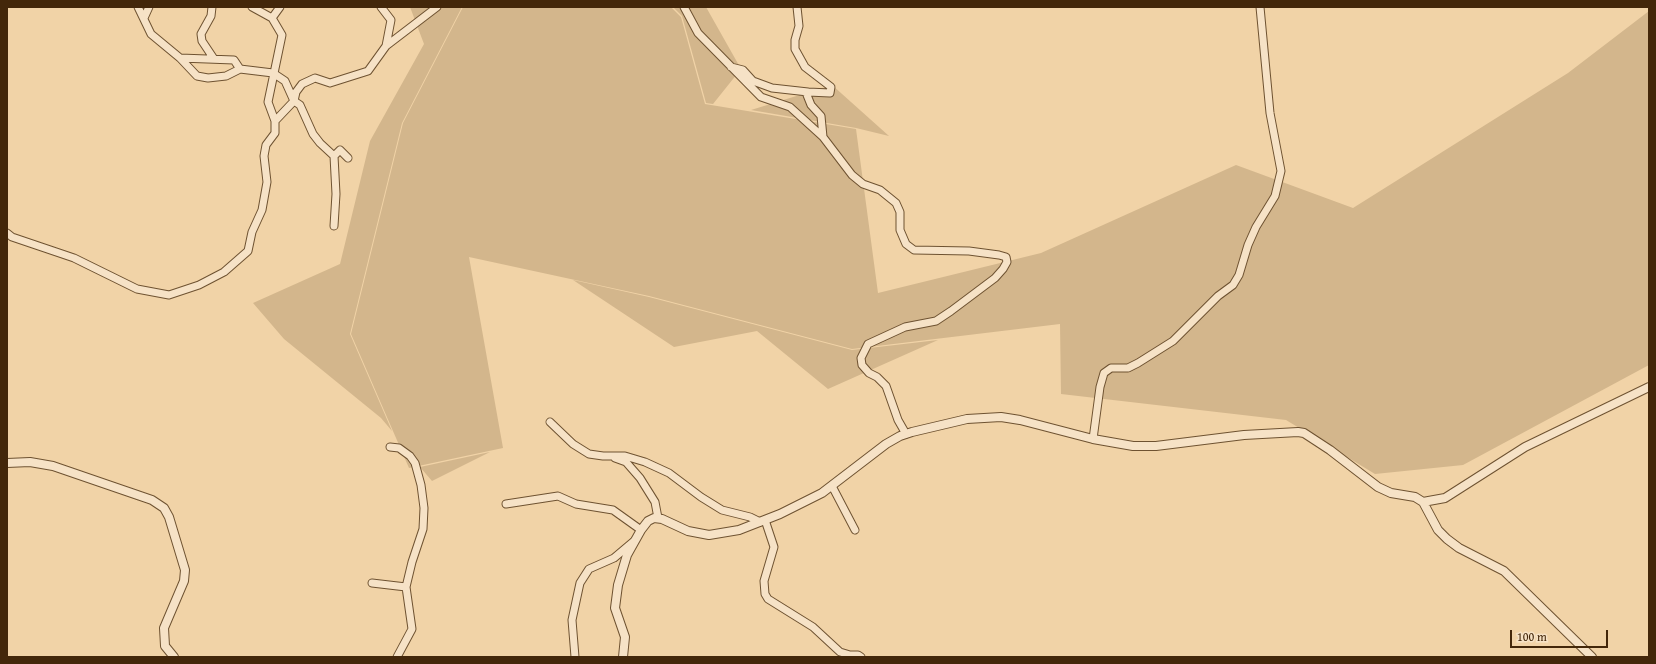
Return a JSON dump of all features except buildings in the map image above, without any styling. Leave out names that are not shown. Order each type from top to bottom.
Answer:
[{"type":"street","points":[[138,7],[151,34],[180,58],[197,76],[208,78],[226,76],[240,69],[273,73],[285,81],[294,101],[300,106],[317,139],[334,156],[336,194],[334,226]]},
{"type":"street","points":[[144,18],[149,7]]},
{"type":"street","points":[[212,7],[211,16],[201,34],[202,41],[214,59]]},
{"type":"street","points":[[7,233],[12,237],[94,267],[137,289],[169,295],[199,285],[224,272],[248,251],[252,232],[262,210],[267,182],[264,156],[266,145],[275,133],[276,121],[268,102],[282,36],[272,18],[252,7]]},
{"type":"street","points":[[272,18],[280,7]]},
{"type":"street","points":[[381,7],[391,20],[386,46]]},
{"type":"street","points":[[276,121],[294,101],[296,92],[302,84],[315,78],[330,83],[368,71],[386,46],[437,7]]},
{"type":"street","points":[[684,7],[698,33],[761,97],[790,107],[823,137],[852,174],[863,184],[880,190],[896,204],[900,212],[900,230],[906,244],[914,250],[969,251],[1006,257],[1007,262],[1003,269],[994,278],[936,321],[905,327],[868,344],[861,358],[862,366],[886,386],[898,420],[906,434]]},
{"type":"street","points":[[730,66],[743,70],[753,81],[772,88],[830,93],[832,90],[827,83],[805,67],[795,49],[795,40],[799,26],[797,7]]},
{"type":"street","points":[[1093,439],[1100,387],[1104,373],[1111,368],[1128,368],[1138,364],[1173,341],[1218,296],[1234,285],[1256,227],[1274,196],[1281,171],[1270,113],[1260,7]]},
{"type":"street","points":[[180,58],[234,60],[240,69]]},
{"type":"street","points":[[808,92],[807,99],[821,116],[823,137]]},
{"type":"street","points":[[334,156],[340,150],[348,158]]},
{"type":"street","points":[[1423,502],[1445,498],[1525,446],[1649,387]]},
{"type":"street","points":[[623,657],[625,637],[616,614],[615,603],[621,572],[634,542],[648,521],[658,518],[667,520],[695,533],[709,535],[732,532],[763,521],[800,505],[832,486],[886,444],[906,434],[967,420],[1001,417],[1020,420],[1093,439],[1119,444],[1156,446],[1244,435],[1304,433],[1330,450],[1378,487],[1391,493],[1415,497],[1423,502],[1438,530],[1447,540],[1459,548],[1504,571],[1592,657]]},
{"type":"street","points":[[550,422],[573,444],[584,452],[594,455],[617,455],[635,458],[669,473],[701,497],[722,510],[763,521],[774,547],[764,582],[765,594],[768,599],[813,627],[840,652],[862,657]]},
{"type":"street","points":[[390,447],[399,448],[410,456],[415,463],[421,485],[424,508],[423,529],[412,562],[406,587],[412,629],[397,657]]},
{"type":"street","points":[[608,456],[626,462],[640,478],[655,502],[658,518]]},
{"type":"street","points":[[7,463],[30,462],[53,466],[152,500],[164,508],[169,517],[184,570],[184,581],[164,628],[165,646],[174,657]]},
{"type":"street","points":[[832,486],[855,530]]},
{"type":"street","points":[[506,504],[558,496],[576,504],[613,510],[641,530]]},
{"type":"street","points":[[575,657],[572,620],[580,583],[590,569],[614,558],[634,542]]},
{"type":"street","points":[[372,583],[406,587]]},
{"type":"shaded area","points":[[410,7],[462,7],[402,123],[350,334],[392,431],[381,418],[284,339],[253,303],[340,264],[370,141],[424,44]]},
{"type":"shaded area","points":[[463,7],[671,7],[681,17],[705,104],[856,129],[878,293],[1041,253],[1236,165],[1353,208],[1568,73],[1649,11],[1649,365],[1463,465],[1375,474],[1286,420],[1061,394],[1060,324],[852,349],[649,296],[469,257],[503,448],[409,468],[351,334],[403,123]]},
{"type":"shaded area","points":[[673,7],[706,7],[741,69],[713,104],[706,103],[682,16]]},
{"type":"shaded area","points":[[832,85],[889,136],[856,128],[751,110]]},
{"type":"shaded area","points":[[573,280],[649,297],[852,350],[938,340],[828,389],[757,331],[674,347]]},
{"type":"shaded area","points":[[490,452],[432,481],[420,467]]}]
